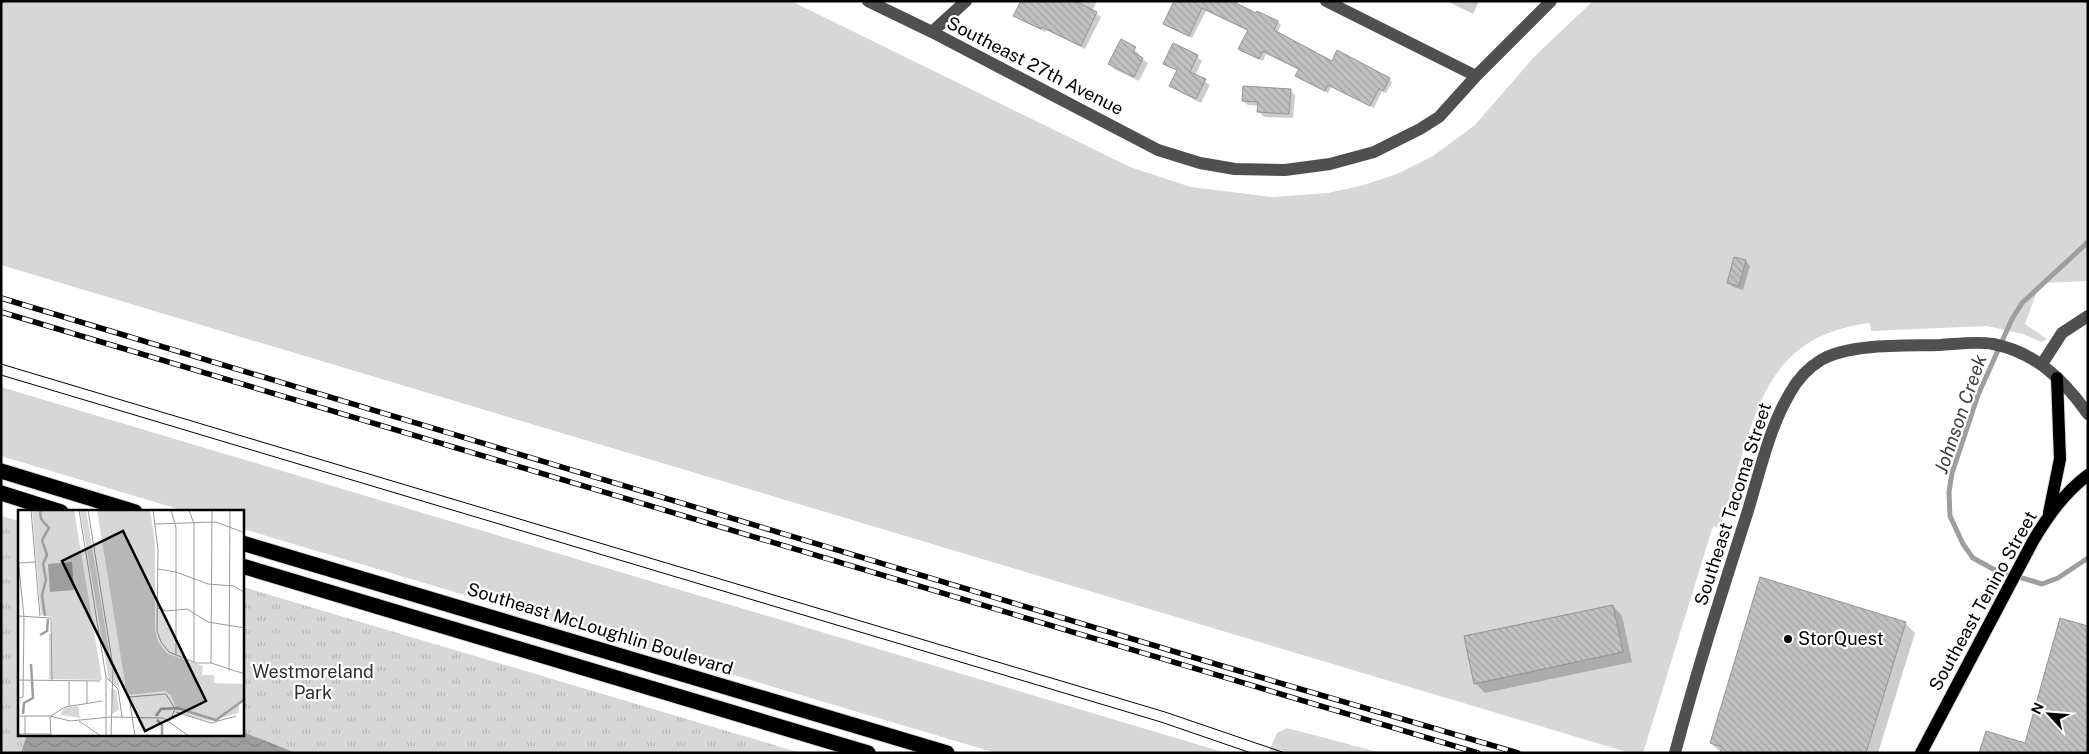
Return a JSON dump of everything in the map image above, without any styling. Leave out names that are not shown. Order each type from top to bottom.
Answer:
[{"type":"highway","points":[[1,471],[128,510]]},
{"type":"highway","points":[[1,493],[55,510]]},
{"type":"highway","name":"Southeast McLoughlin Boulevard","points":[[244,544],[947,753]]},
{"type":"highway","points":[[244,567],[868,753]]},
{"type":"main road","points":[[2049,515],[2060,459],[2057,378]]},
{"type":"main road","name":"Southeast Tenino Street","points":[[1921,753],[2032,540],[2063,498],[2088,475]]},
{"type":"street","name":"Southeast 27th Avenue","points":[[868,1],[932,32],[1158,150],[1200,163],[1234,169],[1285,170],[1330,164],[1374,152],[1420,130],[1439,116],[1551,1]]},
{"type":"street","points":[[932,32],[966,1]]},
{"type":"street","points":[[1326,1],[1476,76]]},
{"type":"street","points":[[2042,364],[2062,334],[2088,316]]},
{"type":"street","name":"Southeast Tacoma Street","points":[[1675,753],[1697,671],[1780,411],[1797,381],[1822,360],[1844,352],[1870,348],[1973,343],[1992,344],[2029,356],[2042,364],[2073,395],[2088,414]]},
{"type":"green space","points":[[1,1],[791,1],[1130,167],[1191,187],[1272,197],[1328,193],[1364,185],[1397,174],[1433,156],[1475,125],[1534,57],[1593,1],[2088,1],[2088,281],[2040,283],[2025,324],[2047,339],[2041,342],[2023,334],[1987,326],[1871,331],[1870,323],[1837,330],[1816,338],[1799,349],[1785,362],[1764,394],[1756,412],[1720,528],[1713,526],[1643,753],[1630,753],[1,265]]},
{"type":"green space","points":[[1,387],[1226,753],[996,753],[244,529],[244,510],[182,510],[1,456]]},
{"type":"green space","name":"Westmoreland Park","points":[[1,516],[18,521],[18,736],[244,736],[244,587],[801,753],[1,753]]},
{"type":"green space","points":[[1287,728],[1382,753],[1268,753],[1277,733]]},
{"type":"water","points":[[244,732],[296,753],[21,753],[27,736],[244,736]]},
{"type":"building","points":[[1021,1],[1075,1],[1097,12],[1081,46],[1042,27],[1041,29],[1013,16]]},
{"type":"building","points":[[1174,1],[1232,1],[1278,21],[1274,30],[1332,61],[1337,50],[1390,78],[1383,91],[1379,89],[1370,106],[1328,85],[1325,91],[1295,76],[1299,69],[1263,51],[1259,59],[1238,49],[1248,30],[1202,8],[1189,36],[1163,24]]},
{"type":"building","points":[[1121,39],[1136,47],[1133,52],[1143,58],[1134,77],[1108,64]]},
{"type":"building","points":[[1173,43],[1198,55],[1190,72],[1206,79],[1196,99],[1169,86],[1177,70],[1163,64]]},
{"type":"building","points":[[1243,86],[1291,89],[1289,114],[1257,112],[1258,102],[1242,101]]},
{"type":"building","points":[[1734,257],[1746,260],[1739,286],[1727,283]]},
{"type":"building","points":[[1760,577],[1906,622],[1866,753],[1720,753],[1722,747],[1710,743]]},
{"type":"building","points":[[1613,605],[1623,652],[1474,684],[1464,636]]},
{"type":"building","points":[[2060,618],[2088,626],[2088,753],[1979,753],[1986,731],[2025,743]]},
{"type":"waterway","name":"Johnson Creek","points":[[2088,242],[2022,303],[2012,319],[1978,395],[1952,473],[1949,492],[1950,516],[1963,544],[1973,558],[1993,569],[2042,584],[2058,578],[2088,558]]},
{"type":"tram line","points":[[1,364],[1165,712],[1285,753]]},
{"type":"tram line","points":[[1,375],[1161,722],[1251,753]]},
{"type":"railway","points":[[1,298],[1219,665],[1518,753]]},
{"type":"railway","points":[[1,312],[1478,753]]},
{"type":"place","name":"StorQuest","points":[[1788,639]]}]
